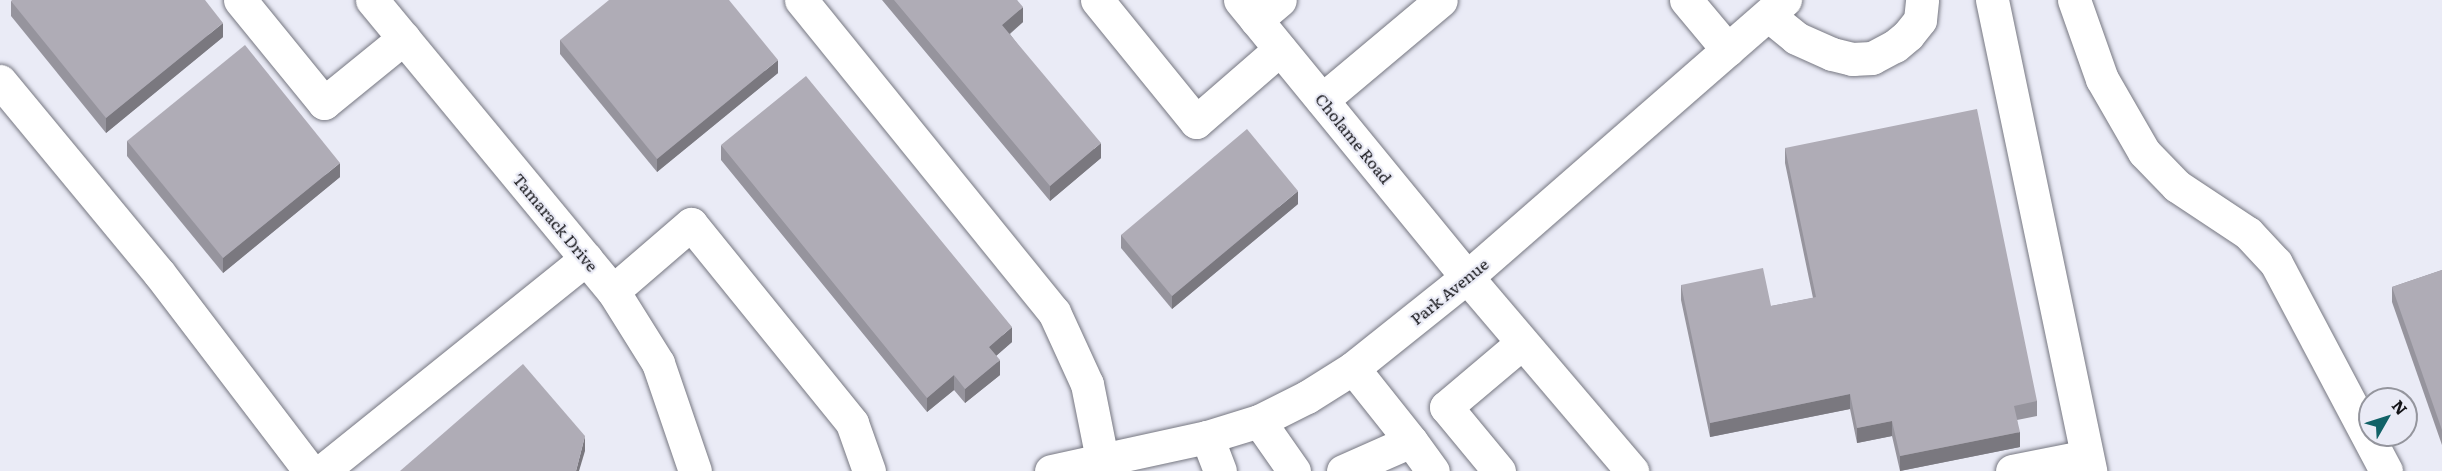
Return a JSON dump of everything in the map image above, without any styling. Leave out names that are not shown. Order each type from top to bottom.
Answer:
[{"type":"street","points":[[240,0],[324,103],[404,38]]},
{"type":"street","name":"Tamarack Drive","points":[[372,0],[613,291],[658,363],[695,471]]},
{"type":"street","points":[[801,0],[1054,312],[1087,384],[1078,466]]},
{"type":"street","points":[[1097,0],[1196,122],[1280,49]]},
{"type":"street","points":[[1322,100],[1441,0]]},
{"type":"street","points":[[1686,0],[1728,50]]},
{"type":"street","points":[[1777,7],[1796,38],[1832,54],[1852,59],[1872,58],[1895,46],[1920,20],[1922,0]]},
{"type":"street","points":[[1992,0],[2088,464],[2012,471]]},
{"type":"street","points":[[2074,0],[2089,48],[2102,79],[2144,152],[2177,186],[2248,233],[2276,264],[2386,471]]},
{"type":"street","name":"Cholame Road","points":[[1259,7],[1280,49],[1522,343],[1632,471]]},
{"type":"street","name":"Park Avenue","points":[[1078,466],[1207,437],[1259,421],[1307,397],[1353,368],[1467,277],[1777,7]]},
{"type":"street","points":[[0,81],[159,273],[310,471]]},
{"type":"street","points":[[613,291],[691,224],[847,416],[869,471]]},
{"type":"street","points":[[322,471],[586,259]]},
{"type":"street","points":[[1499,471],[1446,407],[1522,343]]},
{"type":"street","points":[[1353,368],[1433,471]]},
{"type":"street","points":[[1259,421],[1294,471]]},
{"type":"street","points":[[1207,437],[1220,471]]},
{"type":"street","points":[[1343,471],[1411,441]]},
{"type":"building","points":[[12,0],[205,0],[223,23],[106,118]]},
{"type":"building","points":[[609,0],[729,0],[778,60],[657,159],[560,40]]},
{"type":"building","points":[[894,0],[1017,0],[1023,7],[1002,25],[1101,143],[1050,186]]},
{"type":"building","points":[[245,45],[340,163],[223,258],[127,141]]},
{"type":"building","points":[[806,76],[1012,327],[989,347],[1000,360],[965,389],[954,375],[927,398],[721,145]]},
{"type":"building","points":[[1977,109],[2037,401],[2014,406],[2020,432],[1900,456],[1892,421],[1857,428],[1850,394],[1710,423],[1681,285],[1763,268],[1771,306],[1816,297],[1785,148]]},
{"type":"building","points":[[1247,129],[1298,191],[1172,296],[1121,235]]},
{"type":"building","points":[[2442,270],[2442,430],[2392,287]]},
{"type":"building","points":[[523,364],[585,436],[576,471],[400,471]]}]
